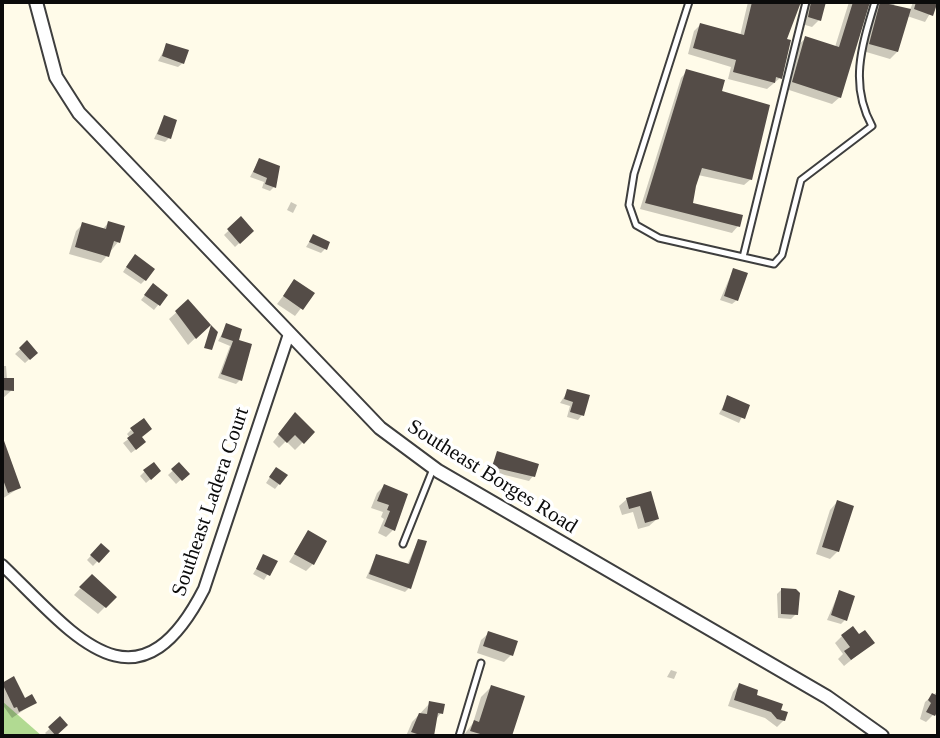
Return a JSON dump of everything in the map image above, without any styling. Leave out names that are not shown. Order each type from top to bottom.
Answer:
[{"type":"street","name":"Southeast Borges Road","points":[[36,2],[56,76],[79,113],[380,428],[433,468],[827,697],[882,736]]},
{"type":"street","name":"Southeast Ladera Court","points":[[2,565],[80,639],[101,653],[126,657],[138,655],[174,635],[191,613],[204,589],[289,334]]},
{"type":"lane","points":[[688,2],[634,174],[629,205],[636,225],[659,238],[774,264],[782,255],[801,180],[872,126],[861,105],[859,85],[862,44],[875,2]]},
{"type":"lane","points":[[743,257],[806,2]]},
{"type":"lane","points":[[403,544],[433,468]]},
{"type":"lane","points":[[459,736],[481,663]]},
{"type":"green space","points":[[2,701],[42,736],[2,736]]},
{"type":"building","points":[[752,2],[801,2],[787,39],[791,40],[782,79],[776,77],[775,83],[733,72],[736,60],[693,48],[700,23],[744,35]]},
{"type":"building","points":[[811,2],[826,2],[821,21],[808,17]]},
{"type":"building","points":[[853,2],[870,2],[841,98],[792,82],[805,36],[839,47]]},
{"type":"building","points":[[880,2],[911,9],[898,52],[869,44]]},
{"type":"building","points":[[916,2],[937,4],[933,16],[914,9]]},
{"type":"building","points":[[166,43],[189,50],[184,64],[162,56]]},
{"type":"building","points":[[686,69],[725,80],[722,91],[770,105],[752,180],[702,168],[696,186],[693,203],[743,215],[740,227],[645,203]]},
{"type":"building","points":[[164,115],[177,120],[171,139],[157,134]]},
{"type":"building","points":[[259,158],[280,166],[276,188],[265,184],[267,178],[253,172]]},
{"type":"building","points":[[241,216],[254,231],[240,244],[227,229]]},
{"type":"building","points":[[108,221],[125,226],[120,243],[114,241],[109,257],[75,247],[82,222],[106,229]]},
{"type":"building","points":[[313,234],[330,242],[327,250],[309,242]]},
{"type":"building","points":[[135,254],[155,269],[146,281],[126,267]]},
{"type":"building","points":[[733,268],[748,273],[738,301],[724,296]]},
{"type":"building","points":[[294,279],[315,293],[303,310],[283,296]]},
{"type":"building","points":[[153,283],[168,295],[160,306],[144,295]]},
{"type":"building","points":[[188,299],[211,325],[196,339],[175,311]]},
{"type":"building","points":[[226,323],[242,329],[239,340],[252,344],[242,381],[221,374],[233,341],[221,337]]},
{"type":"building","points":[[211,325],[218,332],[212,350],[204,348]]},
{"type":"building","points":[[27,340],[38,353],[30,360],[19,348]]},
{"type":"building","points":[[2,378],[14,378],[14,391],[2,390]]},
{"type":"building","points":[[567,389],[590,395],[584,416],[570,412],[573,402],[564,399]]},
{"type":"building","points":[[727,395],[750,405],[745,419],[722,410]]},
{"type":"building","points":[[295,412],[315,432],[304,444],[295,435],[287,443],[278,434]]},
{"type":"building","points":[[144,418],[152,429],[142,437],[146,442],[136,450],[127,438],[134,433],[130,428]]},
{"type":"building","points":[[3,438],[21,488],[8,493],[2,477]]},
{"type":"building","points":[[497,451],[539,464],[535,477],[492,467]]},
{"type":"building","points":[[154,462],[161,471],[151,480],[143,470]]},
{"type":"building","points":[[179,462],[190,474],[182,481],[171,469]]},
{"type":"building","points":[[276,467],[288,475],[280,485],[269,477]]},
{"type":"building","points":[[384,484],[408,494],[395,531],[384,526],[390,511],[387,510],[389,505],[377,501]]},
{"type":"building","points":[[651,491],[659,519],[645,523],[640,506],[629,509],[626,498]]},
{"type":"building","points":[[837,500],[854,506],[839,552],[822,547]]},
{"type":"building","points":[[308,530],[327,541],[314,565],[294,554]]},
{"type":"building","points":[[418,539],[427,541],[411,589],[369,574],[376,554],[409,564]]},
{"type":"building","points":[[101,543],[110,551],[99,563],[90,555]]},
{"type":"building","points":[[263,554],[278,561],[270,576],[256,569]]},
{"type":"building","points":[[92,574],[117,597],[106,608],[79,587]]},
{"type":"building","points":[[781,588],[796,589],[800,593],[798,615],[781,614]]},
{"type":"building","points":[[839,590],[855,596],[847,621],[831,615]]},
{"type":"building","points":[[853,626],[859,634],[865,630],[875,643],[851,660],[844,651],[850,647],[841,635]]},
{"type":"building","points":[[488,631],[518,641],[513,656],[483,646]]},
{"type":"building","points":[[14,676],[25,698],[32,694],[37,703],[19,712],[17,707],[14,708],[2,683]]},
{"type":"building","points":[[739,683],[758,690],[757,695],[783,704],[781,710],[788,712],[785,721],[777,719],[771,712],[734,700]]},
{"type":"building","points":[[491,685],[525,696],[512,736],[487,736],[470,731],[474,720],[479,722]]},
{"type":"building","points":[[938,691],[938,710],[935,716],[926,712],[932,693],[936,695]]},
{"type":"building","points":[[429,701],[445,704],[443,714],[438,713],[434,736],[411,732],[419,713],[427,714]]},
{"type":"building","points":[[60,716],[68,725],[56,736],[48,727]]}]
